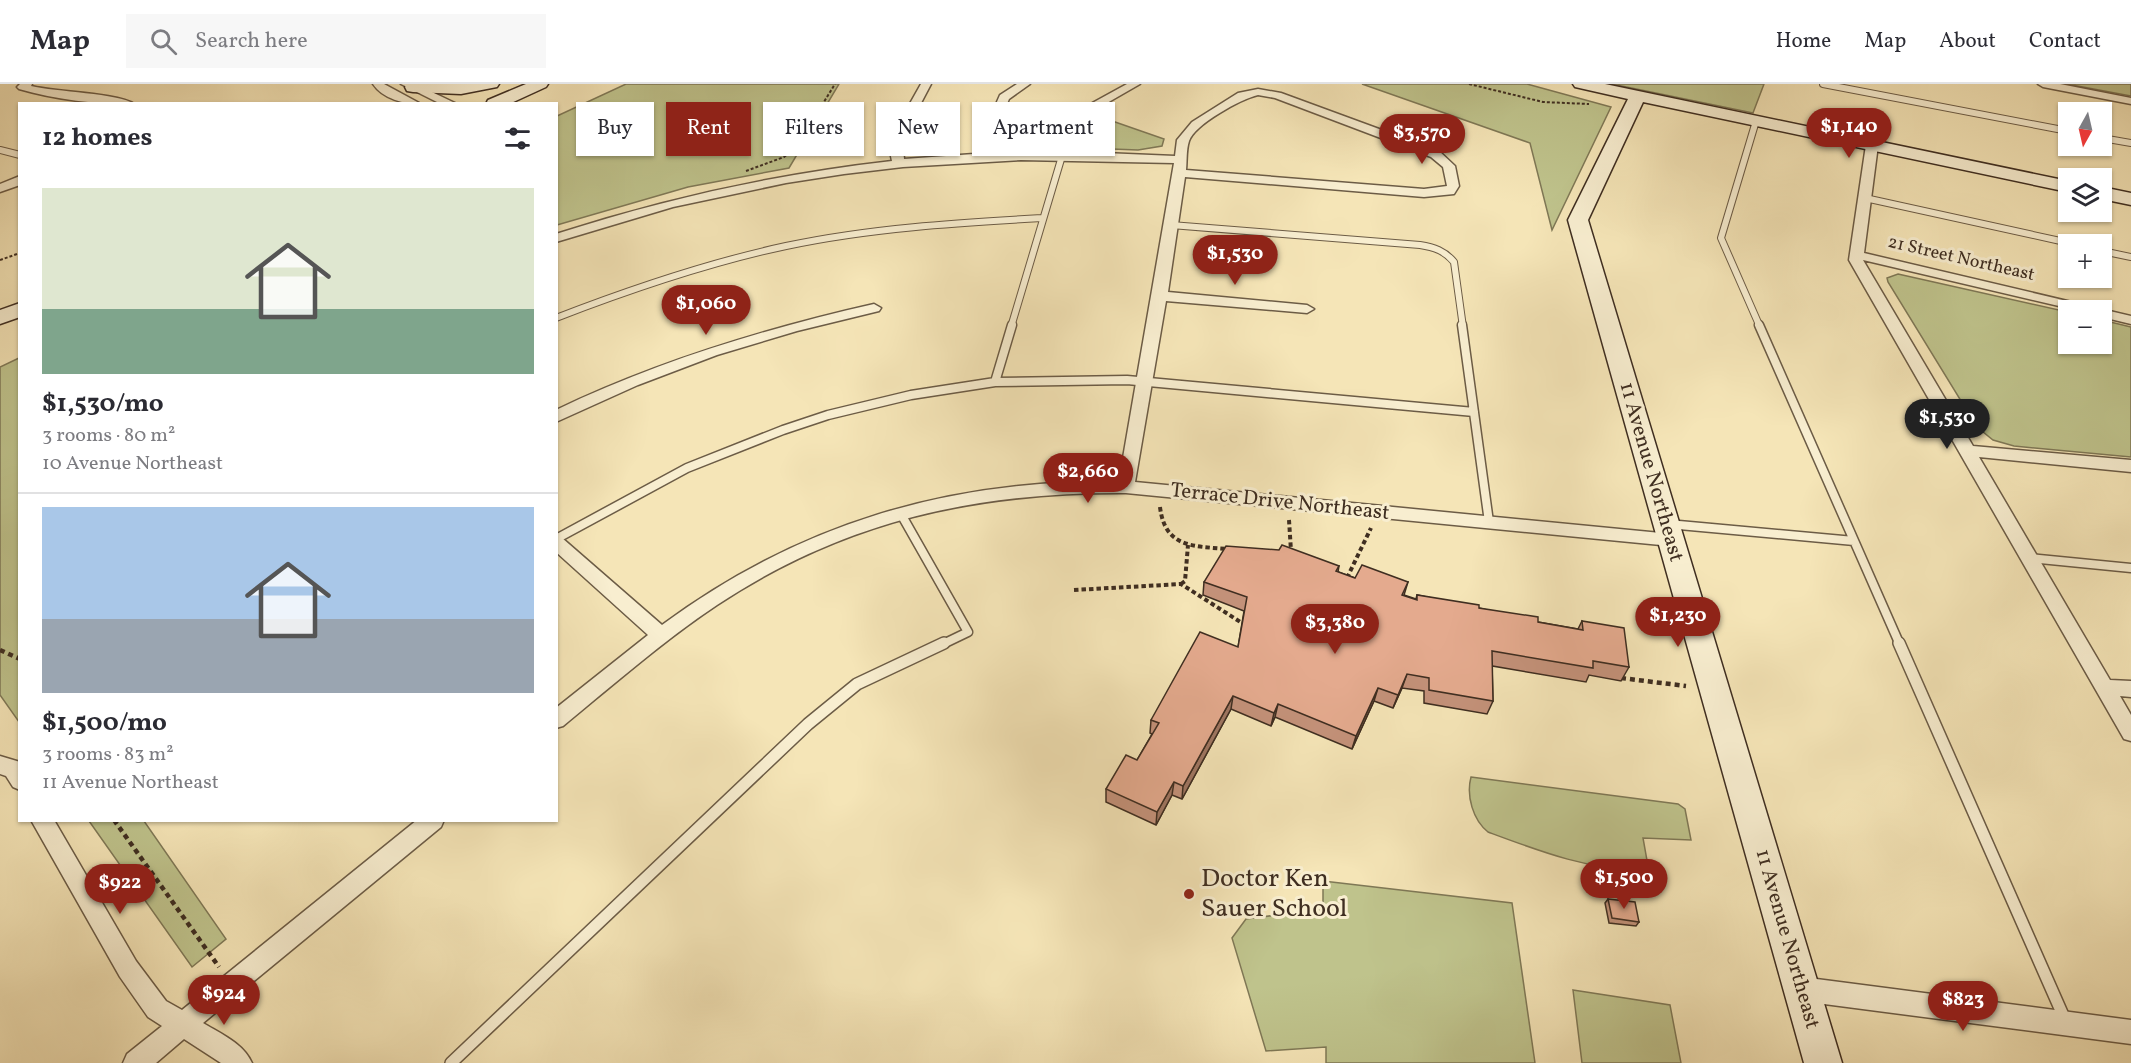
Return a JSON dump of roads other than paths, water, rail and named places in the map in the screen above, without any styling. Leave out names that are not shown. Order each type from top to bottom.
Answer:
[{"type":"street","points":[[27,84],[23,87],[42,93],[97,97],[120,102]]},
{"type":"street","points":[[378,84],[382,88],[442,102]]},
{"type":"street","points":[[409,95],[491,84]]},
{"type":"street","points":[[465,102],[506,84]]},
{"type":"street","points":[[499,102],[540,84]]},
{"type":"street","points":[[899,164],[895,147],[896,139],[926,84]]},
{"type":"street","points":[[979,157],[1004,97],[1025,84]]},
{"type":"street","points":[[1102,102],[1136,84]]},
{"type":"street","points":[[1581,84],[2058,184]]},
{"type":"street","points":[[2043,84],[2131,100]]},
{"type":"street","points":[[558,237],[627,215],[743,186],[842,170],[979,157],[1067,156],[1180,167],[1424,193],[1450,191],[1453,186],[1449,166],[1435,154],[1277,95],[1258,92],[1242,95],[1196,124],[1183,140],[1180,167],[1160,296],[1126,487]]},
{"type":"street","name":"11 Avenue Northeast","points":[[1637,97],[1578,220],[1823,1063]]},
{"type":"street","points":[[1872,145],[1856,260],[2131,733]]},
{"type":"street","points":[[0,188],[18,181]]},
{"type":"street","points":[[2112,195],[2131,199]]},
{"type":"street","name":"21 Street Northeast","points":[[1857,255],[2058,302]]},
{"type":"street","points":[[0,299],[18,292]]},
{"type":"street","points":[[1160,296],[1307,309]]},
{"type":"street","points":[[558,416],[605,393],[696,356],[771,333],[874,308]]},
{"type":"street","points":[[0,318],[18,310]]},
{"type":"street","points":[[2112,315],[2131,320]]},
{"type":"street","points":[[1967,451],[2131,466]]},
{"type":"street","name":"Terrace Drive Northeast","points":[[558,718],[661,634],[712,598],[766,568],[824,542],[900,514],[946,501],[1043,488],[1126,487],[1489,522],[1668,532]]},
{"type":"street","points":[[558,542],[661,634]]},
{"type":"street","points":[[2104,687],[2131,689]]},
{"type":"street","points":[[0,765],[13,769],[18,778]]},
{"type":"street","points":[[43,822],[128,969],[157,1009],[226,1052],[239,1063]]},
{"type":"street","points":[[136,1063],[431,822]]},
{"type":"street","points":[[1801,989],[2131,1032]]},
{"type":"lane","points":[[1823,84],[2058,129]]},
{"type":"lane","points":[[1756,121],[1720,238],[2067,1024]]},
{"type":"lane","points":[[2112,140],[2131,143]]},
{"type":"lane","points":[[0,150],[18,154]]},
{"type":"lane","points":[[995,382],[1043,218],[1067,156]]},
{"type":"lane","points":[[1865,198],[2058,240]]},
{"type":"lane","points":[[558,317],[617,294],[673,276],[738,257],[822,239],[945,223],[1043,218]]},
{"type":"lane","points":[[1171,225],[1420,245],[1442,251],[1454,262],[1489,522]]},
{"type":"lane","points":[[2112,253],[2131,257]]},
{"type":"lane","points":[[558,539],[687,468],[726,450],[828,415],[911,395],[995,382],[1109,379],[1145,381],[1474,412]]},
{"type":"lane","points":[[451,1063],[808,724],[857,684],[968,632],[900,514]]},
{"type":"lane","points":[[1668,532],[1854,541]]},
{"type":"lane","points":[[2030,558],[2131,568]]},
{"type":"place","name":"Doctor Ken Sauer School","points":[[1189,894]]}]
